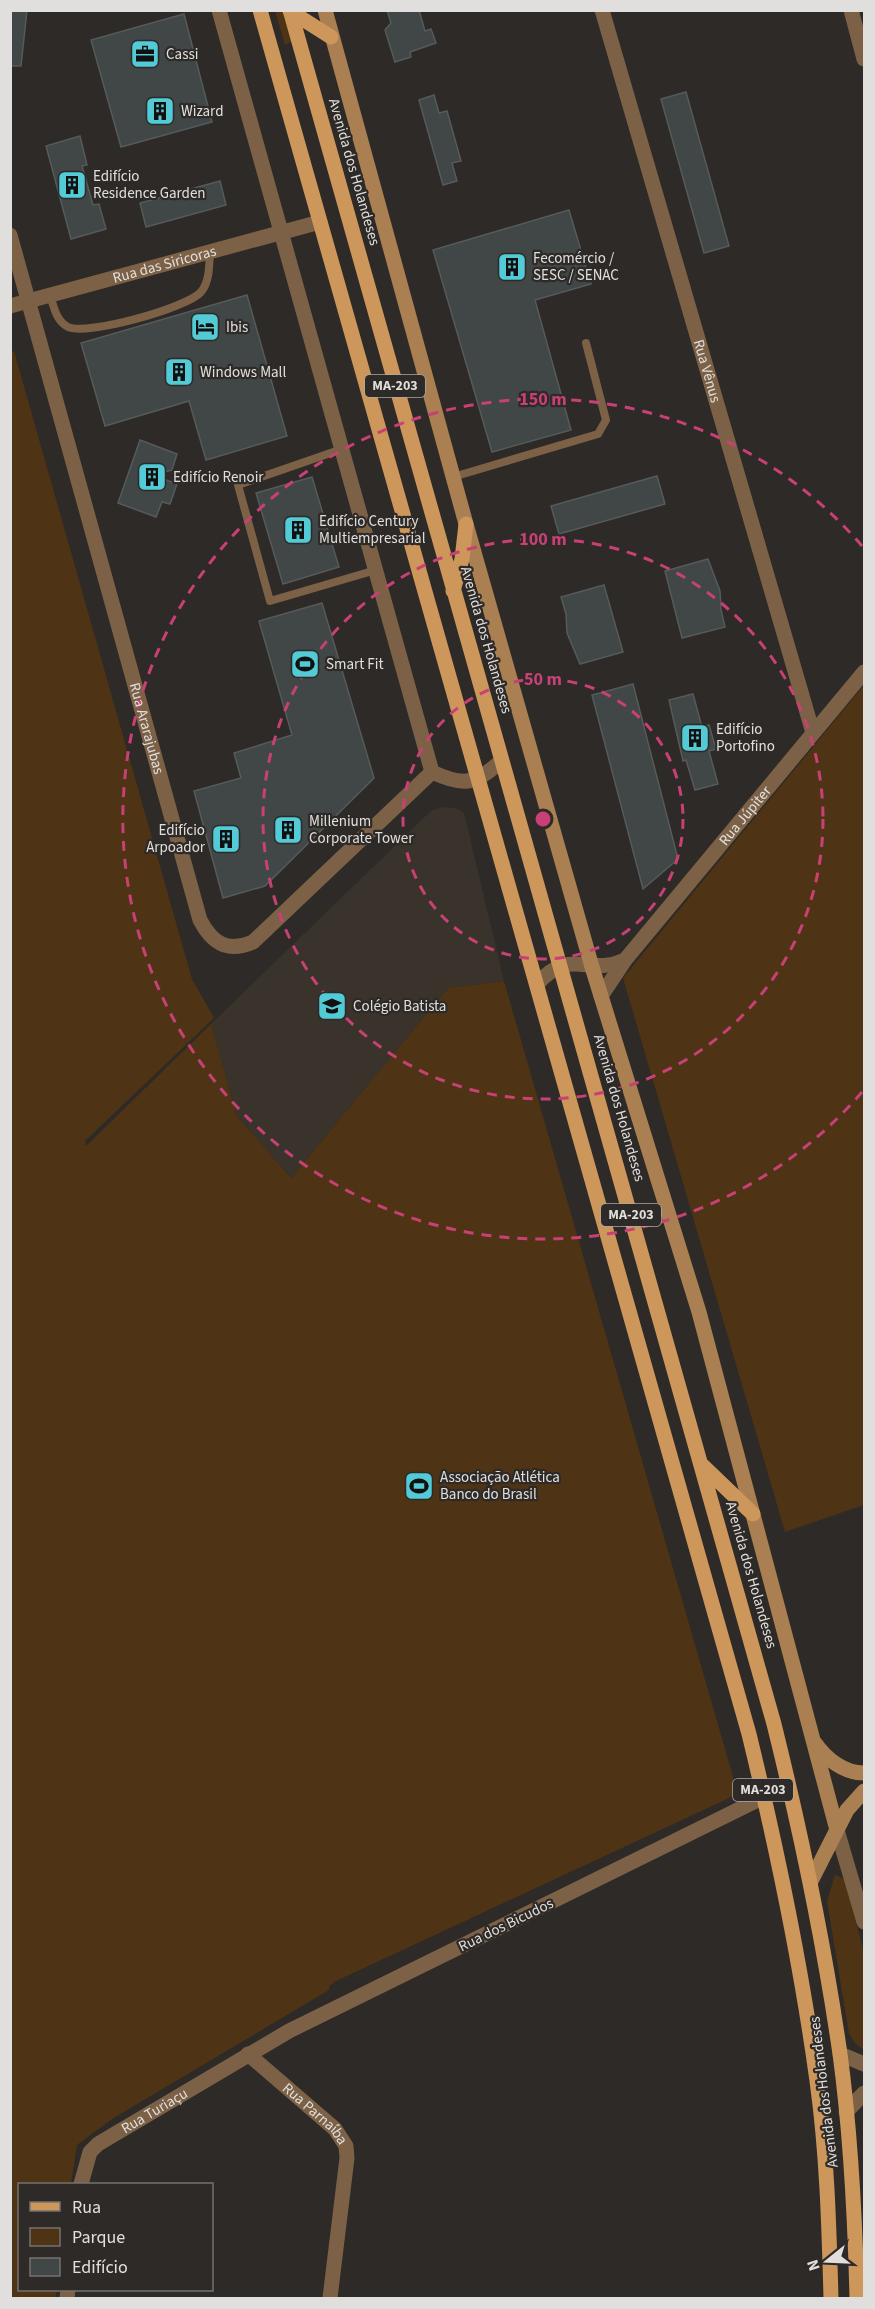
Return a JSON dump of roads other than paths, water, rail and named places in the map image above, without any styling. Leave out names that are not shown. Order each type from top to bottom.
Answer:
[{"type":"main road","name":"Avenida dos Holandeses","points":[[260,10],[749,1734],[784,1887],[817,2083],[830,2247],[831,2298]]},
{"type":"main road","name":"Avenida dos Holandeses","points":[[290,10],[774,1724],[811,1881],[840,2054],[855,2234],[857,2298]]},
{"type":"main road","points":[[290,10],[331,37]]},
{"type":"main road","name":"Avenida dos Holandeses","points":[[324,10],[466,524],[592,967],[699,1311],[837,1830]]},
{"type":"main road","points":[[453,591],[462,559],[466,524]]},
{"type":"main road","points":[[701,1464],[753,1514]]},
{"type":"main road","points":[[811,1736],[826,1756],[835,1763],[846,1769],[864,1773]]},
{"type":"main road","points":[[811,1881],[847,1810],[864,1791]]},
{"type":"street","points":[[219,10],[432,772],[455,782],[464,783],[478,779],[501,761]]},
{"type":"street","name":"Rua Vênus","points":[[602,10],[813,734]]},
{"type":"street","points":[[851,10],[864,59]]},
{"type":"street","name":"Rua das Siricoras","points":[[10,306],[320,222]]},
{"type":"street","name":"Rua Ararajubas","points":[[10,235],[197,909],[207,933],[217,942],[230,947],[243,947],[253,942],[432,772]]},
{"type":"street","name":"Rua Júpiter","points":[[601,996],[625,960],[864,672]]},
{"type":"street","points":[[537,984],[550,971],[559,967],[577,963],[592,967],[610,966],[625,960]]},
{"type":"street","name":"Rua dos Bicudos","points":[[248,2054],[290,2031],[764,1797]]},
{"type":"street","points":[[837,1830],[864,1922]]},
{"type":"street","name":"Rua Turiaçu","points":[[81,2183],[90,2152],[98,2144],[248,2054]]},
{"type":"street","name":"Rua Parnaíba","points":[[248,2054],[335,2129],[346,2146],[347,2158],[330,2298]]},
{"type":"street","points":[[840,2054],[864,2064]]},
{"type":"street","points":[[846,2112],[864,2093]]},
{"type":"lane","points":[[50,296],[56,313],[66,326],[73,329],[116,324],[184,303],[198,295],[206,282],[210,252]]},
{"type":"lane","points":[[453,477],[598,434],[606,420],[586,343]]},
{"type":"lane","points":[[342,449],[238,485],[270,601],[376,570]]},
{"type":"place","name":"Cassi","points":[[145,54]]},
{"type":"place","name":"Wizard","points":[[160,111]]},
{"type":"place","name":"Edifício Residence Garden","points":[[72,185]]},
{"type":"place","name":"Fecomércio / SESC / SENAC","points":[[512,267]]},
{"type":"place","name":"Ibis","points":[[205,327]]},
{"type":"place","name":"Windows Mall","points":[[179,372]]},
{"type":"place","name":"Edifício Renoir","points":[[152,477]]},
{"type":"place","name":"Edifício Century Multiempresarial","points":[[298,530]]},
{"type":"place","name":"Smart Fit","points":[[305,664]]},
{"type":"place","name":"Edifício Portofino","points":[[695,738]]},
{"type":"place","name":"Millenium Corporate Tower","points":[[288,830]]},
{"type":"place","name":"Edifício Arpoador","points":[[226,839]]},
{"type":"place","name":"Colégio Batista","points":[[332,1006]]},
{"type":"place","name":"Associação Atlética Banco do Brasil","points":[[419,1486]]}]
